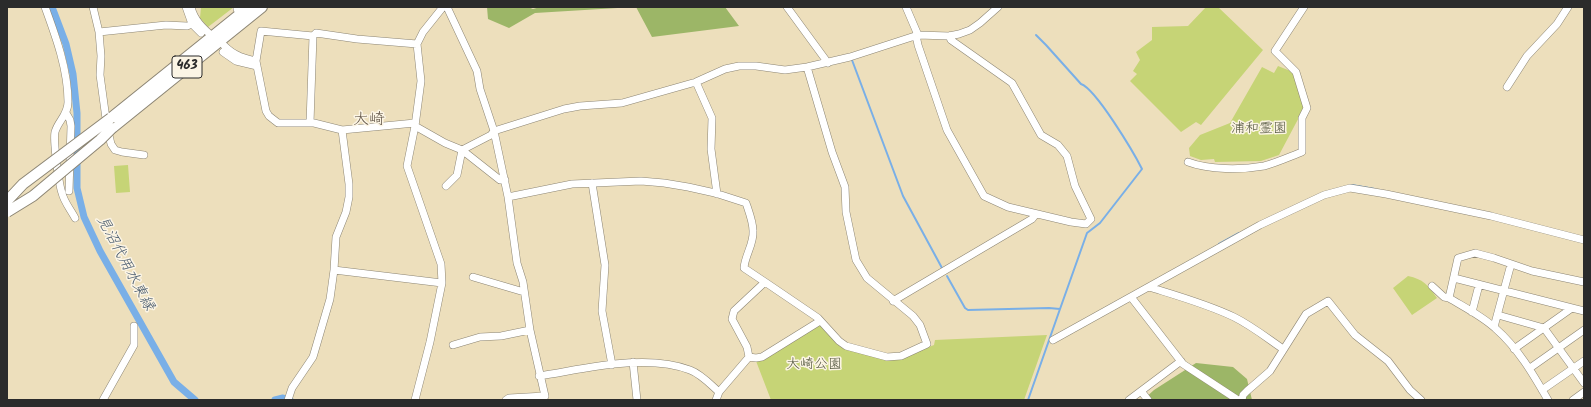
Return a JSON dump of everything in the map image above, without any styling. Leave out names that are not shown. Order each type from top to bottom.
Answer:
[{"type":"highway","name":"463","points":[[7,202],[23,184],[110,124],[216,38],[249,7]]},
{"type":"highway","name":"463","points":[[216,38],[262,7]]},
{"type":"highway","name":"463","points":[[7,212],[32,196],[96,144],[110,124]]},
{"type":"street","points":[[44,7],[61,57],[65,75],[68,101],[66,113],[55,131],[54,144],[62,193],[75,218]]},
{"type":"street","points":[[93,7],[99,32],[101,56],[100,75],[110,124],[111,144],[115,150],[144,155]]},
{"type":"street","points":[[186,7],[192,24],[201,33]]},
{"type":"street","points":[[191,7],[192,12],[199,23],[234,54],[256,63]]},
{"type":"street","points":[[415,400],[430,342],[442,283],[441,264],[407,166],[415,125],[421,81],[417,44],[423,32],[443,7]]},
{"type":"street","points":[[447,7],[477,71],[480,89],[494,131],[505,180],[517,263],[524,292],[530,330],[539,376],[546,398],[509,398],[506,400]]},
{"type":"street","points":[[787,7],[828,63]]},
{"type":"street","points":[[906,7],[917,35],[924,66],[947,130],[984,196],[1008,206],[1036,214],[1086,224],[1091,219],[1075,186],[1066,156],[1058,145],[1041,135],[1012,83],[951,40],[949,36]]},
{"type":"street","points":[[462,150],[491,135],[494,131],[564,108],[622,103],[696,82],[725,69],[739,66],[785,70],[807,67],[850,57],[917,35],[949,36],[970,30],[998,7]]},
{"type":"street","points":[[1188,162],[1209,168],[1244,168],[1264,166],[1302,152],[1302,118],[1307,108],[1296,72],[1275,51],[1304,7]]},
{"type":"street","points":[[1508,87],[1527,56],[1557,24],[1568,7]]},
{"type":"street","points":[[99,32],[166,25],[187,26],[192,24]]},
{"type":"street","points":[[417,44],[357,39],[316,33],[313,36],[261,31],[256,63],[266,111],[269,116],[278,123],[310,123],[342,130],[415,125],[445,143],[462,150],[500,180],[505,180]]},
{"type":"street","points":[[310,123],[313,36]]},
{"type":"street","points":[[223,52],[236,61],[256,63]]},
{"type":"street","points":[[508,197],[572,184],[641,181],[664,183],[717,194],[746,203],[754,231],[744,268],[820,320],[839,341],[846,346],[887,357],[901,356],[927,344],[920,325],[913,316],[867,278],[856,260],[846,212],[845,187],[832,152],[807,67]]},
{"type":"street","points":[[696,82],[712,118],[711,149],[717,194]]},
{"type":"street","points":[[66,113],[70,120],[71,126],[69,191]]},
{"type":"street","points":[[70,166],[79,164],[99,146],[103,132],[110,124]]},
{"type":"street","points":[[289,397],[292,388],[313,356],[330,299],[336,237],[346,212],[349,197],[349,184],[342,130]]},
{"type":"street","points":[[446,186],[457,175],[462,150]]},
{"type":"street","points":[[592,183],[605,265],[602,311],[612,365]]},
{"type":"street","points":[[1054,340],[1260,225],[1324,195],[1350,188],[1491,216],[1584,240]]},
{"type":"street","points":[[893,301],[1032,219],[1036,214]]},
{"type":"street","points":[[1449,298],[1458,258],[1475,253],[1532,271],[1584,282]]},
{"type":"street","points":[[1494,327],[1510,264]]},
{"type":"street","points":[[334,270],[442,283]]},
{"type":"street","points":[[473,277],[524,292]]},
{"type":"street","points":[[1454,278],[1584,311]]},
{"type":"street","points":[[749,357],[747,347],[732,319],[732,316],[734,311],[765,282]]},
{"type":"street","points":[[1472,312],[1479,285]]},
{"type":"street","points":[[1432,286],[1444,297],[1449,298],[1494,327],[1530,368],[1548,400]]},
{"type":"street","points":[[1149,287],[1212,307],[1258,331],[1283,349]]},
{"type":"street","points":[[1131,296],[1181,361],[1238,400]]},
{"type":"street","points":[[1242,400],[1243,394],[1270,371],[1306,314],[1328,301],[1355,336],[1388,361],[1410,390],[1421,400]]},
{"type":"street","points":[[1514,349],[1572,308]]},
{"type":"street","points":[[1498,315],[1544,328],[1584,383]]},
{"type":"street","points":[[749,357],[762,357],[820,320]]},
{"type":"street","points":[[103,400],[134,345],[134,326]]},
{"type":"street","points":[[453,345],[480,336],[501,336],[530,330]]},
{"type":"street","points":[[1530,368],[1584,330]]},
{"type":"street","points":[[716,400],[719,392],[749,357]]},
{"type":"street","points":[[1129,400],[1181,361]]},
{"type":"street","points":[[1542,390],[1584,361]]},
{"type":"street","points":[[633,362],[637,400]]},
{"type":"street","points":[[539,376],[633,362],[657,363],[690,370],[706,380],[719,392]]},
{"type":"street","points":[[1141,391],[1148,400]]},
{"type":"street","points":[[1573,400],[1584,392]]},
{"type":"green space","points":[[201,7],[234,7],[208,27],[200,18]]},
{"type":"green space","points":[[487,7],[528,7],[533,9],[540,7],[634,7],[535,13],[509,28],[488,19]]},
{"type":"green space","points":[[636,7],[725,7],[739,26],[652,37]]},
{"type":"green space","points":[[1206,7],[1218,7],[1263,50],[1201,125],[1196,122],[1181,132],[1130,81],[1137,74],[1133,71],[1140,60],[1136,52],[1152,40],[1152,27],[1188,26]]},
{"type":"green space","name":"浦和霊園","points":[[1278,66],[1293,72],[1304,108],[1279,155],[1261,161],[1215,162],[1214,159],[1201,160],[1190,156],[1189,148],[1200,135],[1230,123],[1262,67],[1274,73]]},
{"type":"green space","points":[[128,165],[130,192],[116,193],[114,166]]},
{"type":"green space","points":[[1408,276],[1425,283],[1437,298],[1412,315],[1393,288]]},
{"type":"green space","name":"大崎公園","points":[[816,325],[821,325],[838,343],[901,358],[934,345],[935,340],[1047,335],[1024,400],[771,400],[756,361]]},
{"type":"green space","points":[[1196,363],[1233,367],[1247,379],[1252,400],[1143,400],[1154,390]]},
{"type":"waterway","name":"見沼代用水東縁","points":[[52,7],[66,44],[73,74],[77,113],[77,188],[84,217],[100,251],[174,382],[195,400]]},
{"type":"waterway","points":[[1036,35],[1081,84],[1088,88],[1096,97],[1114,122],[1142,169],[1100,223],[1087,233],[1060,309]]},
{"type":"waterway","points":[[852,60],[903,196],[942,268]]},
{"type":"waterway","points":[[1352,185],[1375,189]]},
{"type":"waterway","points":[[1219,244],[1239,233]]},
{"type":"waterway","points":[[947,276],[965,308],[968,310],[1060,309],[1028,400]]},
{"type":"waterway","name":"見沼代用水東縁","points":[[275,400],[283,398],[290,400]]},
{"type":"district","name":"大崎","points":[[369,121]]}]
